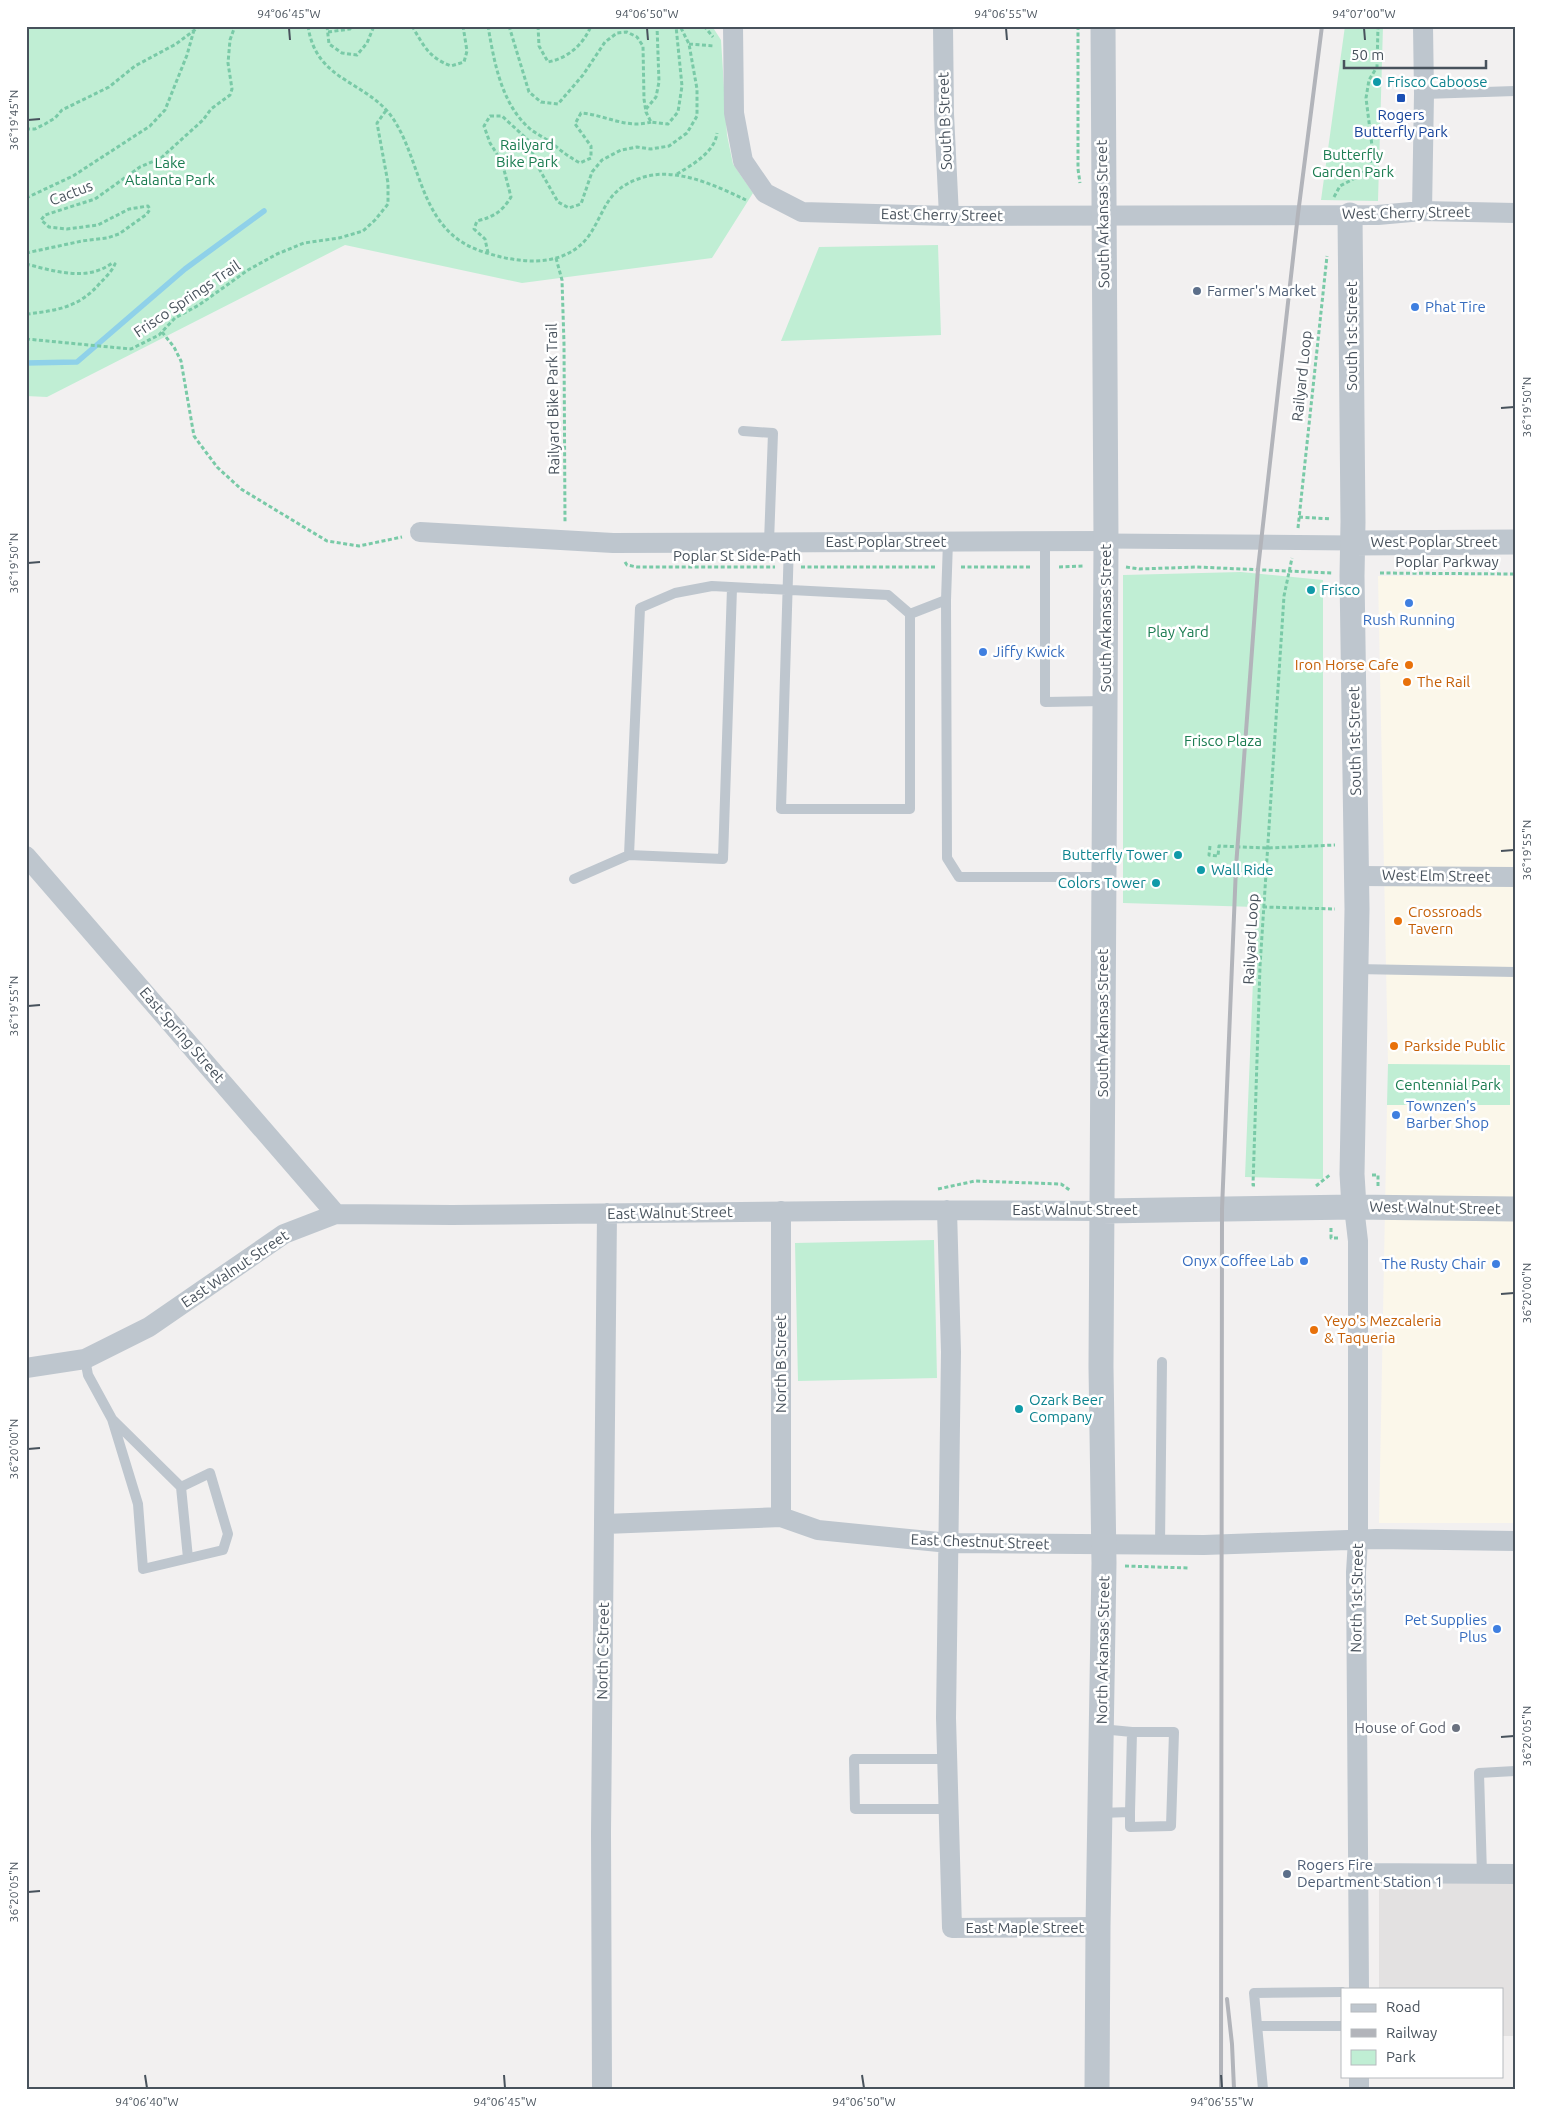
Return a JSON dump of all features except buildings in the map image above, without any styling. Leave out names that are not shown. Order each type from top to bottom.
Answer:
[{"type":"street","name":"East Cherry Street","points":[[733,26],[734,113],[743,161],[765,193],[802,212],[949,216],[1298,214]]},
{"type":"street","name":"South B Street","points":[[943,26],[944,114],[949,216]]},
{"type":"street","name":"South Arkansas Street","points":[[1103,26],[1106,542],[1103,1211]]},
{"type":"street","points":[[1422,211],[1423,26]]},
{"type":"street","name":"West Cherry Street","points":[[1298,214],[1378,215],[1422,211],[1515,213]]},
{"type":"street","name":"South 1st Street","points":[[1350,215],[1352,586],[1357,876],[1352,1174],[1354,1207]]},
{"type":"street","name":"East Poplar Street","points":[[420,532],[613,543],[948,541],[1353,543]]},
{"type":"street","name":"West Poplar Street","points":[[1353,543],[1515,542]]},
{"type":"street","name":"East Spring Street","points":[[26,856],[336,1214]]},
{"type":"street","name":"West Elm Street","points":[[1357,876],[1515,877]]},
{"type":"street","name":"East Walnut Street","points":[[26,1368],[85,1359],[149,1327],[284,1234],[336,1214],[947,1210],[1103,1211],[1354,1207]]},
{"type":"street","name":"West Walnut Street","points":[[1354,1207],[1515,1209]]},
{"type":"street","name":"North 1st Street","points":[[1354,1207],[1358,1241],[1358,1540],[1356,1582],[1359,1988]]},
{"type":"street","points":[[947,1210],[952,1352],[946,1718],[949,1810]]},
{"type":"street","name":"North Arkansas Street","points":[[1097,2089],[1101,1729],[1113,1553],[1101,1367],[1103,1211]]},
{"type":"street","name":"North B Street","points":[[781,1212],[781,1517]]},
{"type":"street","name":"North C Street","points":[[602,2089],[601,1833],[607,1213]]},
{"type":"street","name":"East Chestnut Street","points":[[605,1524],[781,1517],[818,1530],[949,1543],[1113,1553],[1160,1545],[1220,1545],[1358,1540],[1515,1541]]},
{"type":"street","name":"East Maple Street","points":[[949,1810],[952,1928],[1098,1927]]},
{"type":"street","points":[[1358,1873],[1515,1874]]},
{"type":"lane","points":[[1424,94],[1515,91]]},
{"type":"lane","points":[[743,431],[772,433],[769,542]]},
{"type":"lane","points":[[948,541],[946,600],[947,858],[959,877],[1104,877]]},
{"type":"lane","points":[[1045,542],[1045,702],[1105,701]]},
{"type":"lane","points":[[629,855],[640,608],[675,593],[712,586],[732,588],[788,590],[888,595],[910,614],[910,809],[781,808],[788,590],[789,543]]},
{"type":"lane","points":[[574,879],[629,855],[723,859],[732,588]]},
{"type":"lane","points":[[910,614],[946,600]]},
{"type":"lane","points":[[1356,968],[1515,972]]},
{"type":"lane","points":[[85,1359],[88,1375],[112,1419],[138,1504],[143,1569],[224,1550],[228,1534],[210,1473],[181,1487]]},
{"type":"lane","points":[[1160,1545],[1162,1362]]},
{"type":"lane","points":[[112,1419],[181,1487],[188,1558]]},
{"type":"lane","points":[[1101,1729],[1132,1732],[1174,1732],[1171,1826],[1130,1828],[1132,1732]]},
{"type":"lane","points":[[948,1759],[854,1759],[855,1808],[949,1810]]},
{"type":"lane","points":[[1482,1874],[1479,1773],[1515,1771]]},
{"type":"lane","points":[[1100,1813],[1130,1812]]},
{"type":"lane","points":[[1263,2089],[1254,1993],[1341,1992]]},
{"type":"lane","points":[[1257,2026],[1341,2026]]},
{"type":"path","points":[[26,129],[35,129],[46,124],[62,110],[109,87],[135,66],[176,44],[200,26]]},
{"type":"path","name":"Cactus","points":[[26,253],[82,241],[107,238],[119,234],[147,214],[150,209],[148,206],[129,209],[98,225],[67,229],[49,227],[41,220],[45,215],[95,199],[140,167],[161,158],[230,95],[232,89],[229,76],[230,40],[235,26]]},
{"type":"path","points":[[308,26],[309,35],[319,58],[334,73],[370,95],[387,109],[405,138],[434,213],[458,241],[488,253],[522,262],[556,258],[573,252],[588,237],[604,205],[619,188],[639,178],[677,174],[748,201]]},
{"type":"path","points":[[327,26],[329,44],[342,53],[357,55],[367,43],[374,26]]},
{"type":"path","points":[[412,26],[426,50],[437,61],[451,66],[464,62],[467,51],[463,26]]},
{"type":"path","points":[[488,26],[493,56],[502,87],[517,113],[530,128],[566,156],[580,163],[591,158],[591,146],[575,124],[581,113],[598,114],[627,125],[642,125],[651,122],[668,124],[678,112],[682,86],[676,26]]},
{"type":"path","points":[[509,26],[529,92],[541,102],[558,104],[579,81],[605,42],[617,33],[627,32],[637,37],[643,46],[646,109],[651,122]]},
{"type":"path","points":[[538,26],[539,46],[548,62],[562,59],[577,48],[591,26]]},
{"type":"path","points":[[646,109],[656,97],[659,82],[657,26]]},
{"type":"path","points":[[488,253],[485,239],[474,229],[477,221],[492,217],[503,209],[510,197],[502,162],[490,143],[484,126],[490,116],[502,116],[528,140],[537,165],[558,202],[569,208],[581,204],[592,172],[602,160],[621,150],[637,147],[651,149],[669,146],[687,133],[697,116],[697,89],[689,44],[680,26]]},
{"type":"path","points":[[704,26],[715,39],[715,55]]},
{"type":"path","points":[[1078,26],[1078,169],[1081,187]]},
{"type":"path","points":[[1335,194],[1340,186],[1361,175],[1369,166],[1373,154],[1366,98],[1369,80],[1377,67],[1378,26]]},
{"type":"path","points":[[328,32],[350,27]]},
{"type":"path","points":[[26,198],[73,176],[150,126],[165,110],[187,55],[194,30]]},
{"type":"path","points":[[689,44],[714,46]]},
{"type":"path","name":"Frisco Springs Trail","points":[[26,339],[131,349],[142,345],[162,332],[175,318],[199,305],[248,270],[278,254],[304,243],[339,238],[363,231],[388,204],[388,183],[377,123],[387,109]]},
{"type":"path","points":[[677,174],[698,160],[716,142],[717,132]]},
{"type":"path","name":"Railyard Loop","points":[[1327,255],[1300,517],[1329,518]]},
{"type":"path","name":"Railyard Bike Park Trail","points":[[556,258],[562,280],[564,335],[565,541]]},
{"type":"path","points":[[26,264],[68,274],[103,270],[112,263],[115,264],[109,274],[84,300],[50,312],[27,314],[26,319]]},
{"type":"path","points":[[162,332],[174,347],[181,361],[194,436],[217,467],[240,489],[326,541],[359,546],[372,545],[420,532]]},
{"type":"path","points":[[1328,524],[1329,518],[1337,522]]},
{"type":"path","name":"Poplar St Side-Path","points":[[613,543],[627,565],[637,567],[1083,566]]},
{"type":"path","name":"Railyard Loop","points":[[1262,1186],[1253,1186],[1263,908],[1284,596],[1293,553]]},
{"type":"path","points":[[1120,566],[1139,569],[1197,567],[1328,572]]},
{"type":"path","name":"Poplar Parkway","points":[[1380,573],[1515,574]]},
{"type":"path","points":[[1210,846],[1209,855],[1218,856],[1219,846],[1267,848],[1339,845]]},
{"type":"path","points":[[1263,908],[1341,909]]},
{"type":"path","points":[[1307,1186],[1316,1186],[1330,1174]]},
{"type":"path","points":[[1113,1553],[1122,1566],[1190,1568]]},
{"type":"shaded area","points":[[1378,576],[1515,576],[1515,1523],[1379,1523],[1387,1105],[1510,1105],[1509,1065],[1388,1064]]},
{"type":"shaded area","points":[[1379,1877],[1515,1881],[1515,2036],[1504,2036],[1504,1988],[1379,1988]]},
{"type":"green space","points":[[26,26],[712,26],[721,40],[727,135],[733,164],[753,193],[712,258],[522,283],[345,245],[47,397],[26,396]]},
{"type":"green space","name":"Butterfly Garden Park","points":[[1345,26],[1383,26],[1378,201],[1321,200]]},
{"type":"green space","points":[[938,245],[941,335],[781,341],[819,247]]},
{"type":"green space","name":"Frisco Plaza","points":[[1241,572],[1323,580],[1323,1179],[1245,1177],[1256,907],[1123,903],[1123,575]]},
{"type":"green space","name":"Centennial Park","points":[[1388,1064],[1510,1065],[1510,1105],[1387,1105]]},
{"type":"green space","points":[[934,1240],[937,1378],[798,1381],[795,1243]]},
{"type":"waterway","points":[[26,363],[77,362],[185,269],[264,211]]},
{"type":"railway","points":[[1221,2089],[1222,1209],[1236,867],[1258,569],[1298,214],[1322,26]]},
{"type":"railway","points":[[1227,1999],[1234,2089]]},
{"type":"place","name":"Frisco Caboose","points":[[1377,82]]},
{"type":"place","name":"Rogers Butterfly Park","points":[[1401,98]]},
{"type":"place","name":"Farmer's Market","points":[[1197,291]]},
{"type":"place","name":"Phat Tire","points":[[1415,307]]},
{"type":"place","name":"Frisco","points":[[1311,590]]},
{"type":"place","name":"Rush Running","points":[[1409,603]]},
{"type":"place","name":"Jiffy Kwick","points":[[983,652]]},
{"type":"place","name":"Iron Horse Cafe","points":[[1409,665]]},
{"type":"place","name":"The Rail","points":[[1407,682]]},
{"type":"place","name":"Butterfly Tower","points":[[1178,855]]},
{"type":"place","name":"Wall Ride","points":[[1201,870]]},
{"type":"place","name":"Colors Tower","points":[[1156,883]]},
{"type":"place","name":"Crossroads Tavern","points":[[1398,921]]},
{"type":"place","name":"Parkside Public","points":[[1394,1046]]},
{"type":"place","name":"Townzen's Barber Shop","points":[[1396,1115]]},
{"type":"place","name":"Onyx Coffee Lab","points":[[1304,1261]]},
{"type":"place","name":"The Rusty Chair","points":[[1496,1264]]},
{"type":"place","name":"Yeyo's Mezcaleria & Taqueria","points":[[1314,1330]]},
{"type":"place","name":"Ozark Beer Company","points":[[1019,1409]]},
{"type":"place","name":"Pet Supplies Plus","points":[[1497,1629]]},
{"type":"place","name":"House of God","points":[[1456,1728]]},
{"type":"place","name":"Rogers Fire Department Station 1","points":[[1287,1874]]},
{"type":"park label","name":"Railyard Bike Park","points":[[527,154]]},
{"type":"park label","name":"Lake Atalanta Park","points":[[170,172]]},
{"type":"park label","name":"Play Yard","points":[[1178,632]]}]
